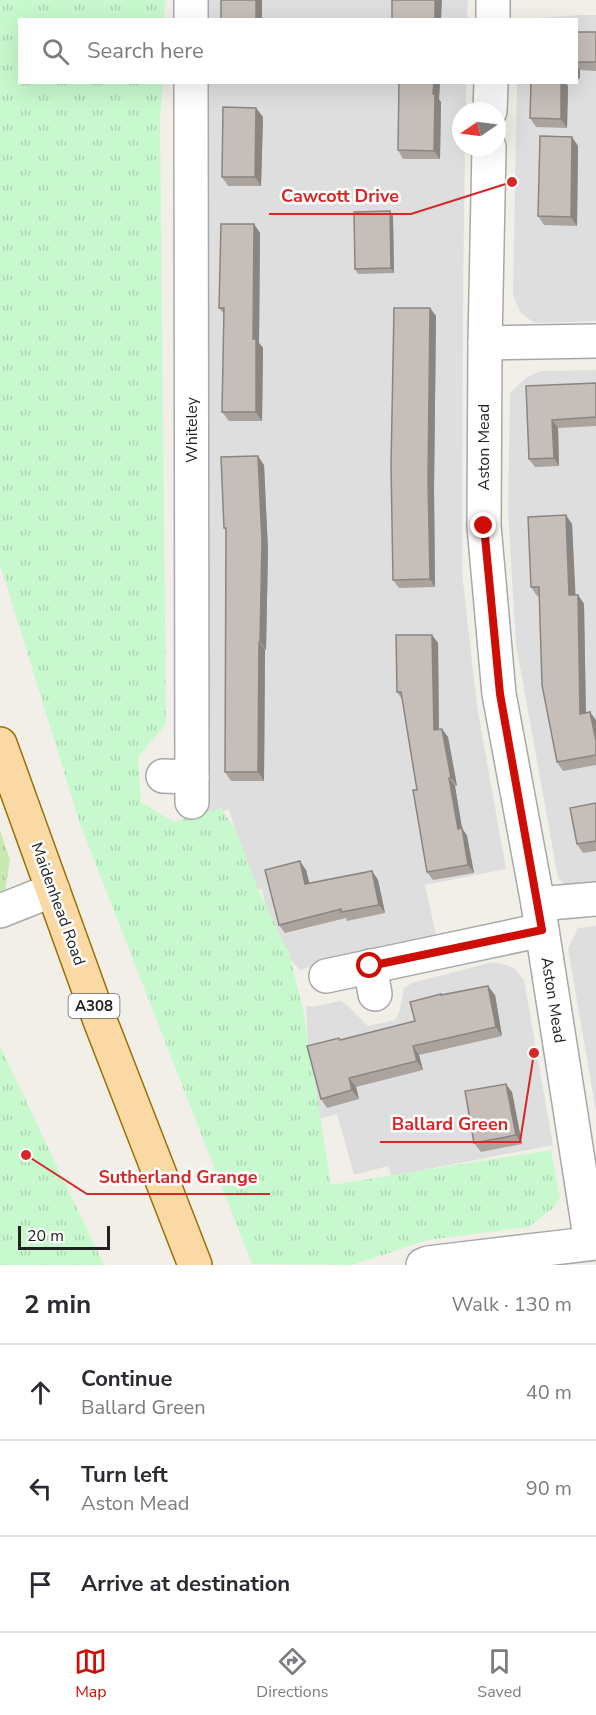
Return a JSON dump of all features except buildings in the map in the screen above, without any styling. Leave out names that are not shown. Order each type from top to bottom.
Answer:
[{"type":"main road","name":"Maidenhead Road","points":[[0,744],[95,1007],[195,1265]]},
{"type":"street","points":[[191,0],[191,18]]},
{"type":"street","points":[[493,0],[493,18]]},
{"type":"street","name":"Whiteley","points":[[182,785],[191,84]]},
{"type":"street","points":[[490,102],[491,84]]},
{"type":"street","name":"Aston Mead","points":[[489,156],[484,526],[500,694],[594,1243]]},
{"type":"street","points":[[485,343],[596,341]]},
{"type":"street","points":[[0,911],[52,890]]},
{"type":"street","points":[[326,976],[372,980],[540,917],[596,899]]},
{"type":"street","points":[[423,1265],[594,1243]]},
{"type":"shaded area","points":[[203,0],[468,0],[467,18],[203,18]]},
{"type":"shaded area","points":[[596,15],[596,321],[534,323],[520,312],[513,295],[517,84],[578,84],[578,18],[538,18]]},
{"type":"shaded area","points":[[202,84],[466,84],[466,102],[452,102],[452,156],[465,156],[462,573],[477,706],[506,869],[425,885],[436,935],[305,968],[301,971],[273,942],[262,889],[252,890],[229,809],[207,819],[199,452]]},
{"type":"shaded area","points":[[596,370],[596,887],[570,889],[558,878],[516,644],[508,511],[510,393],[527,377],[541,371]]},
{"type":"shaded area","points":[[596,926],[596,1111],[568,949],[578,928]]},
{"type":"shaded area","points":[[493,962],[515,969],[524,980],[553,1145],[392,1176],[388,1166],[354,1175],[337,1114],[315,1120],[306,1005],[312,1007],[340,1001],[368,1026],[395,1020],[400,1010],[404,988],[412,983]]},
{"type":"green space","points":[[0,0],[165,0],[164,18],[18,18],[18,84],[163,84],[160,119],[166,724],[138,757],[141,802],[174,822],[221,808],[236,830],[257,887],[289,953],[303,1009],[331,1185],[551,1150],[560,1199],[551,1210],[528,1227],[428,1240],[352,1265],[252,1264],[80,824],[0,564]]},
{"type":"green space","points":[[0,830],[10,860],[5,891],[0,892]]},
{"type":"green space","points":[[0,1046],[104,1265],[0,1265]]},
{"type":"place","name":"Cawcott Drive","points":[[512,182]]},
{"type":"place","name":"Ballard Green","points":[[534,1053]]},
{"type":"place","name":"Sutherland Grange","points":[[26,1155]]},
{"type":"route","points":[[370,966],[542,930],[500,694],[484,526]]}]
